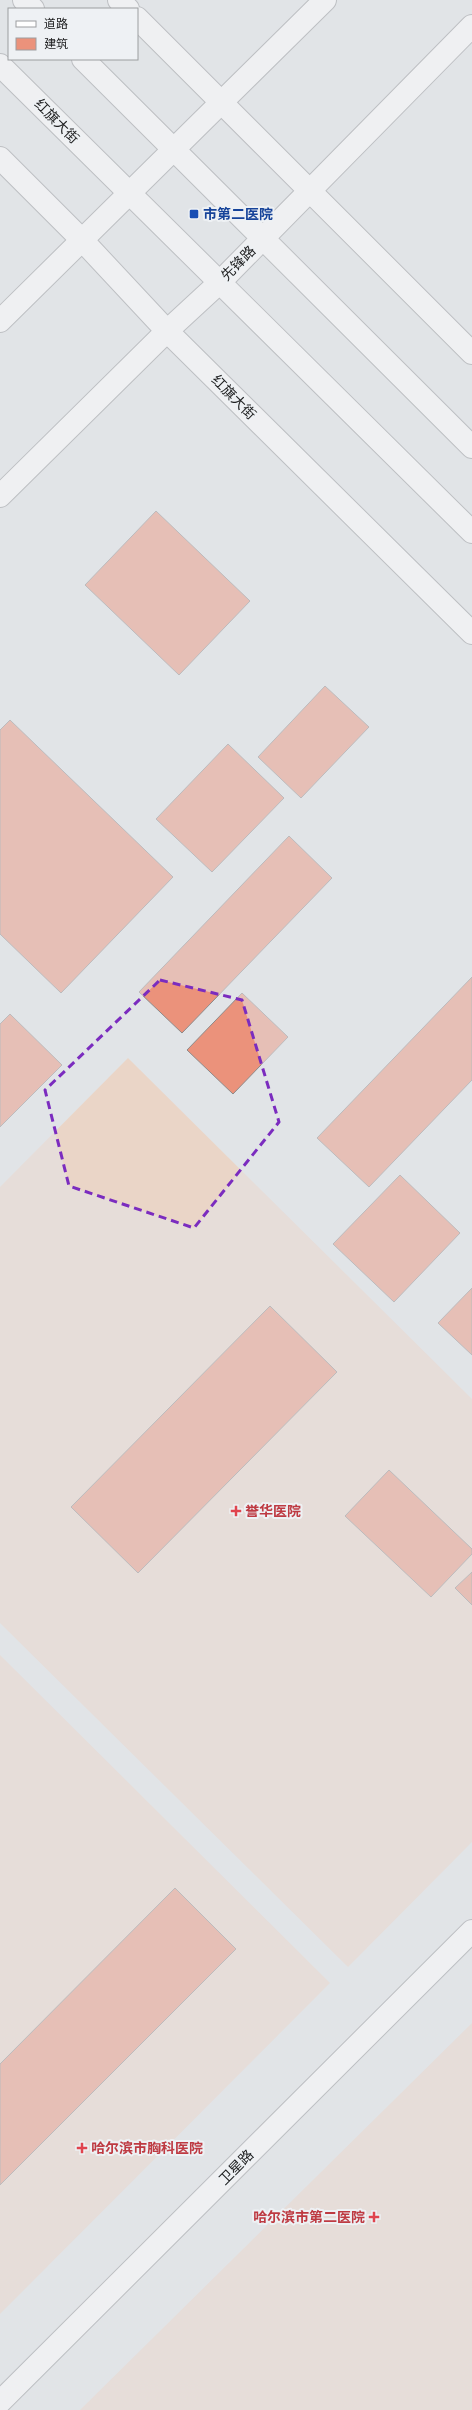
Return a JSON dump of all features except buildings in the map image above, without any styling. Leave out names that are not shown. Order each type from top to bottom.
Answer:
[{"type":"main road","points":[[24,0],[32,8]]},
{"type":"main road","points":[[119,0],[127,8]]},
{"type":"main road","points":[[0,321],[83,241],[129,193],[325,0]]},
{"type":"main road","points":[[138,19],[308,191],[472,353]]},
{"type":"main road","name":"先锋路","points":[[0,496],[167,331],[219,283],[472,26]]},
{"type":"main road","points":[[84,60],[472,447]]},
{"type":"main road","name":"红旗大街","points":[[0,65],[472,532]]},
{"type":"main road","name":"红旗大街","points":[[0,158],[83,241],[167,331],[472,633]]},
{"type":"main road","name":"卫星路","points":[[0,2402],[472,1931]]},
{"type":"highlighted area","points":[[160,980],[242,1000],[279,1122],[194,1228],[69,1186],[45,1090]]},
{"type":"shaded area","name":"誉华医院","points":[[128,1058],[472,1399],[472,1842],[348,1967],[0,1623],[0,1187]]},
{"type":"shaded area","name":"哈尔滨市胸科医院","points":[[0,1655],[330,1983],[0,2314]]},
{"type":"shaded area","name":"哈尔滨市第二医院","points":[[472,2023],[472,2410],[80,2410]]},
{"type":"place","name":"市第二医院","points":[[194,214]]},
{"type":"place","name":"誉华医院","points":[[236,1511]]},
{"type":"place","name":"哈尔滨市胸科医院","points":[[82,2148]]},
{"type":"place","name":"哈尔滨市第二医院","points":[[374,2217]]}]
